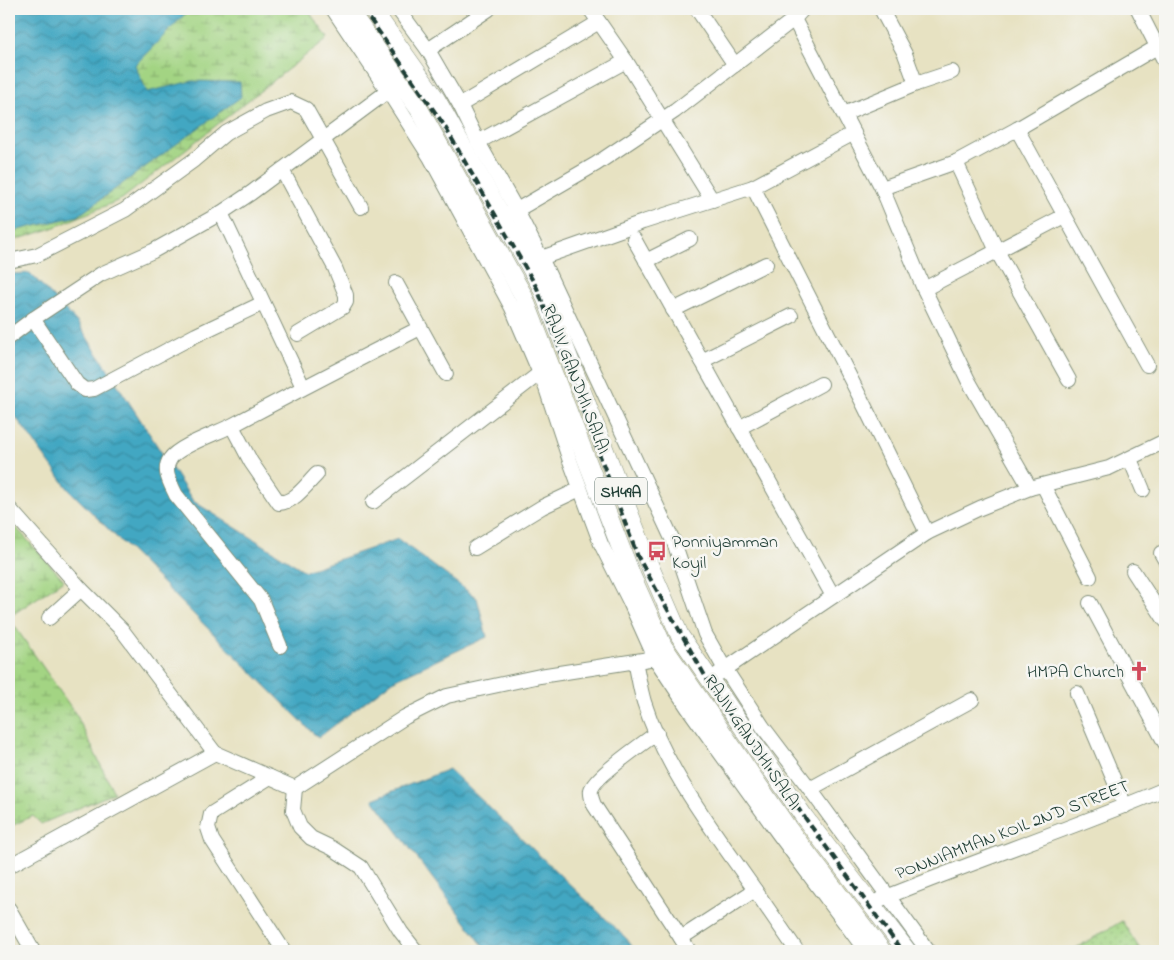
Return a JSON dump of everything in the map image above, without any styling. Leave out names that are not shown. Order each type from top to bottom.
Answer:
[{"type":"main road","name":"RAJIV GANDHI SALAI","points":[[348,9],[419,110],[523,294],[632,577],[663,646],[662,657],[789,830],[882,951]]},
{"type":"main road","name":"RAJIV GANDHI SALAI","points":[[372,9],[436,99],[510,215],[541,286],[651,569],[680,636],[805,818],[879,900],[907,951]]},
{"type":"street","points":[[333,9],[388,90],[430,157],[504,292],[540,373],[601,544],[629,600],[662,657],[688,708],[778,834],[866,951]]},
{"type":"street","points":[[398,9],[428,50],[460,104],[510,215],[541,258],[675,545],[706,634],[725,669],[763,728],[810,789],[879,900],[928,951]]},
{"type":"street","points":[[428,50],[488,9]]},
{"type":"street","points":[[590,9],[626,61],[712,200]]},
{"type":"street","points":[[698,9],[735,65]]},
{"type":"street","points":[[881,9],[905,54],[916,84]]},
{"type":"street","points":[[1138,9],[1165,62]]},
{"type":"street","points":[[510,215],[596,164],[662,119],[735,65],[799,14],[844,114],[882,188],[924,288],[968,380],[1036,486],[1090,577]]},
{"type":"street","points":[[460,104],[599,22]]},
{"type":"street","points":[[882,188],[956,162],[1017,129],[1157,47]]},
{"type":"street","points":[[478,142],[626,61]]},
{"type":"street","points":[[844,114],[916,84],[952,72]]},
{"type":"street","points":[[9,337],[101,274],[153,251],[221,212],[282,170],[388,90]]},
{"type":"street","points":[[9,261],[37,255],[125,210],[194,160],[226,133],[266,111],[291,102],[306,109],[324,138],[361,208]]},
{"type":"street","points":[[1017,129],[1147,365]]},
{"type":"street","points":[[541,258],[643,222],[753,187],[854,133]]},
{"type":"street","points":[[956,162],[997,251],[1069,380]]},
{"type":"street","points":[[282,170],[335,268],[346,295],[346,302],[343,307],[298,334]]},
{"type":"street","points":[[753,187],[927,533]]},
{"type":"street","points":[[221,212],[303,387]]},
{"type":"street","points":[[924,288],[1064,216]]},
{"type":"street","points":[[634,239],[833,596]]},
{"type":"street","points":[[646,261],[690,239]]},
{"type":"street","points":[[674,310],[766,264]]},
{"type":"street","points":[[396,283],[446,374]]},
{"type":"street","points":[[33,319],[77,384],[85,390],[94,389],[196,335],[263,303]]},
{"type":"street","points":[[702,361],[791,316]]},
{"type":"street","points":[[280,646],[261,600],[176,495],[167,477],[169,460],[178,451],[232,426],[303,387],[420,328]]},
{"type":"street","points":[[372,502],[540,373]]},
{"type":"street","points":[[739,428],[821,384]]},
{"type":"street","points":[[232,426],[251,462],[279,503],[291,499],[316,474]]},
{"type":"street","points":[[710,679],[927,533],[980,508],[1036,486],[1109,468],[1165,441]]},
{"type":"street","points":[[1130,459],[1143,490]]},
{"type":"street","points":[[475,548],[542,507],[580,489]]},
{"type":"street","points":[[9,508],[81,589],[122,630],[215,753],[295,788]]},
{"type":"street","points":[[1133,571],[1165,620]]},
{"type":"street","points":[[49,618],[81,589]]},
{"type":"street","points":[[1090,604],[1165,743]]},
{"type":"street","points":[[295,788],[405,717],[447,696],[540,676],[662,657]]},
{"type":"street","points":[[635,661],[644,702],[657,733],[688,793],[797,951]]},
{"type":"street","points":[[1077,693],[1125,806]]},
{"type":"street","points":[[810,789],[972,700]]},
{"type":"street","points":[[657,733],[602,776],[592,788],[591,797],[594,805],[689,951]]},
{"type":"street","points":[[9,866],[215,753]]},
{"type":"street","points":[[270,777],[211,814],[208,828],[212,840],[284,951]]},
{"type":"street","points":[[295,788],[293,810],[300,827],[311,838],[332,848],[361,867],[401,932],[416,951]]},
{"type":"street","name":"PONNIAMMAN KOIL 2ND STREET","points":[[879,900],[951,870],[1165,790]]},
{"type":"street","points":[[681,938],[754,890]]},
{"type":"street","points":[[9,909],[33,951]]},
{"type":"green space","points":[[9,9],[307,9],[328,38],[122,199],[50,229],[9,242]]},
{"type":"green space","points":[[9,520],[64,580],[9,617]]},
{"type":"green space","points":[[9,618],[77,716],[114,793],[41,824],[33,816],[9,827]]},
{"type":"green space","points":[[1122,921],[1141,951],[1071,951]]},
{"type":"water","points":[[9,9],[190,9],[135,65],[147,92],[192,81],[240,82],[241,97],[78,216],[9,232]]},
{"type":"water","points":[[30,273],[77,322],[193,501],[305,571],[398,539],[477,598],[487,637],[392,681],[318,738],[69,490],[9,408],[9,274]]},
{"type":"water","points":[[449,769],[627,939],[635,951],[487,951],[373,799]]},
{"type":"railway","points":[[363,9],[444,125],[537,288],[638,557],[717,697],[902,951]]},
{"type":"place","name":"Ponniyamman Koyil","points":[[657,551]]},
{"type":"place","name":"HMPA Church","points":[[1139,671]]}]
